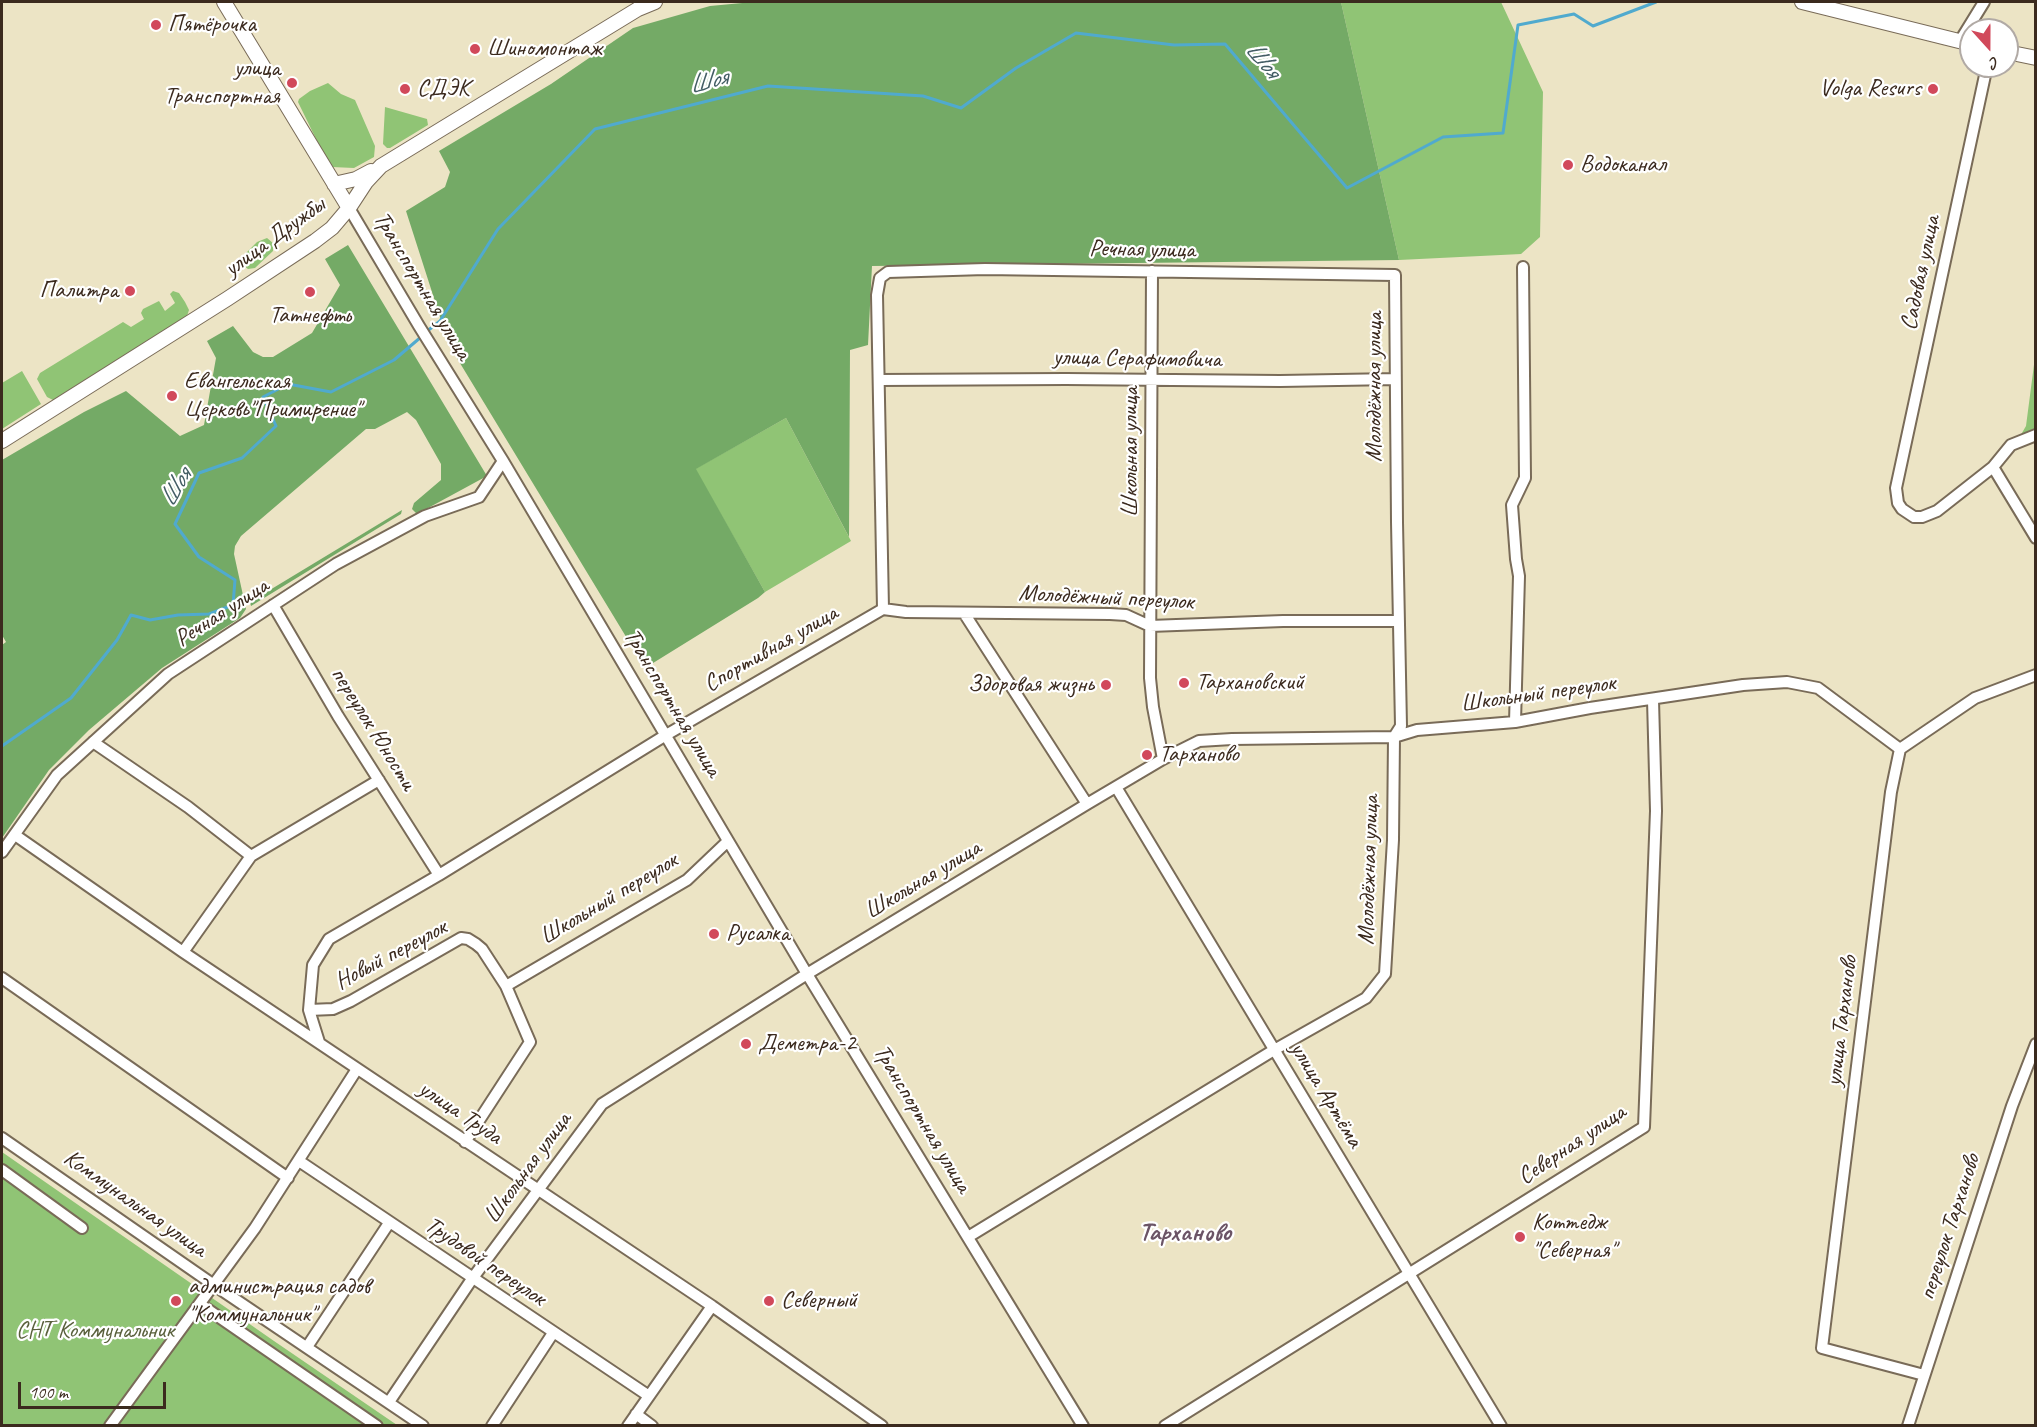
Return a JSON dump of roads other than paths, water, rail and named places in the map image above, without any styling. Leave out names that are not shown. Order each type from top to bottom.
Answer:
[{"type":"main road","name":"Транспортная улица","points":[[224,2],[349,208]]},
{"type":"main road","name":"улица Дружбы","points":[[2,441],[315,241],[332,228],[366,182],[381,166],[636,5],[654,2]]},
{"type":"main road","points":[[1802,2],[1959,41]]},
{"type":"main road","points":[[2019,54],[2036,58]]},
{"type":"main road","points":[[334,184],[356,179],[381,166]]},
{"type":"street","points":[[1977,18],[1984,2]]},
{"type":"street","name":"Садовая улица","points":[[1984,78],[1896,495],[1902,509],[1914,517],[1922,517],[1937,511],[1993,467]]},
{"type":"street","name":"Транспортная улица","points":[[349,208],[503,461],[807,974],[1083,1425]]},
{"type":"street","points":[[1515,722],[1520,576],[1516,559],[1512,505],[1525,478],[1523,267]]},
{"type":"street","name":"Речная улица","points":[[879,380],[877,295],[880,278],[888,272],[985,270],[1395,275]]},
{"type":"street","name":"Школьная улица","points":[[389,1402],[472,1279],[602,1104],[807,974],[1163,759],[1150,678],[1152,271]]},
{"type":"street","name":"Молодёжная улица","points":[[968,1237],[1274,1050],[1366,998],[1385,974],[1393,840],[1394,736],[1401,726],[1395,275]]},
{"type":"street","name":"улица Серафимовича","points":[[879,380],[1395,379]]},
{"type":"street","points":[[879,380],[883,609]]},
{"type":"street","points":[[2036,435],[2011,445],[1993,467],[2036,538]]},
{"type":"street","name":"Речная улица","points":[[2,852],[57,775],[168,674],[336,564],[425,516],[479,497],[503,461]]},
{"type":"street","name":"переулок Юности","points":[[273,605],[338,716],[440,875]]},
{"type":"street","name":"Молодёжный переулок","points":[[883,609],[906,612],[1126,615],[1150,626],[1283,621],[1399,621]]},
{"type":"street","name":"Спортивная улица","points":[[319,1042],[309,1010],[313,965],[329,939],[440,875],[666,735],[883,609]]},
{"type":"street","points":[[964,613],[1087,804]]},
{"type":"street","points":[[1900,749],[1976,698],[2036,675]]},
{"type":"street","name":"Школьный переулок","points":[[1163,759],[1198,741],[1394,736],[1417,730],[1515,722],[1590,708],[1743,685],[1787,682],[1818,688],[1900,749]]},
{"type":"street","name":"Северная улица","points":[[1165,1425],[1644,1126],[1656,811],[1653,700]]},
{"type":"street","points":[[93,742],[188,807],[251,856]]},
{"type":"street","name":"улица Тарханово","points":[[1900,749],[1891,792],[1822,1348],[1924,1375]]},
{"type":"street","points":[[183,952],[251,856],[379,780]]},
{"type":"street","name":"улица Артёма","points":[[1116,787],[1501,1425]]},
{"type":"street","name":"улица Труда","points":[[15,835],[183,952],[712,1306],[878,1424]]},
{"type":"street","name":"Школьный переулок","points":[[506,986],[687,880],[728,841]]},
{"type":"street","name":"Новый переулок","points":[[309,1010],[333,1009],[351,1001],[461,938],[468,939],[482,950],[506,986],[530,1042],[465,1142]]},
{"type":"street","points":[[2,978],[288,1178]]},
{"type":"street","name":"переулок Тарханово","points":[[1908,1425],[2008,1117],[2036,1044]]},
{"type":"street","points":[[110,1425],[214,1285],[288,1178],[357,1069]]},
{"type":"street","name":"Коммунальная улица","points":[[2,1138],[214,1285],[423,1425]]},
{"type":"street","name":"Трудовой переулок","points":[[299,1161],[649,1396]]},
{"type":"street","points":[[2,1170],[82,1228]]},
{"type":"street","points":[[307,1347],[389,1222]]},
{"type":"street","points":[[200,1304],[377,1425]]},
{"type":"street","points":[[628,1425],[712,1306]]},
{"type":"street","points":[[492,1425],[553,1333]]},
{"type":"street","points":[[636,1414],[652,1425]]},
{"type":"waterway","name":"Шоя","points":[[426,332],[440,321],[498,229],[595,129],[768,86],[923,96],[961,108],[1016,68],[1076,33],[1174,45],[1225,44],[1347,188],[1443,137],[1503,133],[1518,25],[1574,14],[1593,26],[1656,2]]},
{"type":"waterway","name":"Шоя","points":[[2,746],[71,698],[117,640],[131,615],[150,620],[178,615],[209,614],[233,605],[235,580],[199,557],[175,524],[199,473],[242,458],[276,426],[263,397],[288,384],[331,392],[394,360],[421,337]]},
{"type":"place","name":"Пятёрочка","points":[[156,25]]},
{"type":"place","name":"Шиномонтаж","points":[[475,49]]},
{"type":"place","name":"улица Транспортная","points":[[292,83]]},
{"type":"place","name":"СДЭК","points":[[405,89]]},
{"type":"place","name":"Volga Resurs","points":[[1933,89]]},
{"type":"place","name":"Водоканал","points":[[1568,165]]},
{"type":"place","name":"Палитра","points":[[130,291]]},
{"type":"place","name":"Татнефть","points":[[310,292]]},
{"type":"place","name":"Евангельская Церковь\"Примирение\"","points":[[172,396]]},
{"type":"place","name":"Тархановский","points":[[1184,683]]},
{"type":"place","name":"Здоровая жизнь","points":[[1106,685]]},
{"type":"place","name":"Тарханово","points":[[1147,755]]},
{"type":"place","name":"Русалка","points":[[714,934]]},
{"type":"place","name":"Деметра-2","points":[[746,1044]]},
{"type":"place","name":"Коттедж \"Северная\"","points":[[1520,1237]]},
{"type":"place","name":"администрация садов \"Коммунальник\"","points":[[176,1301]]},
{"type":"place","name":"Северный","points":[[769,1301]]},
{"type":"district","name":"Тарханово","points":[[1185,1233]]},
{"type":"park label","name":"СНТ Коммунальник","points":[[95,1331]]}]
